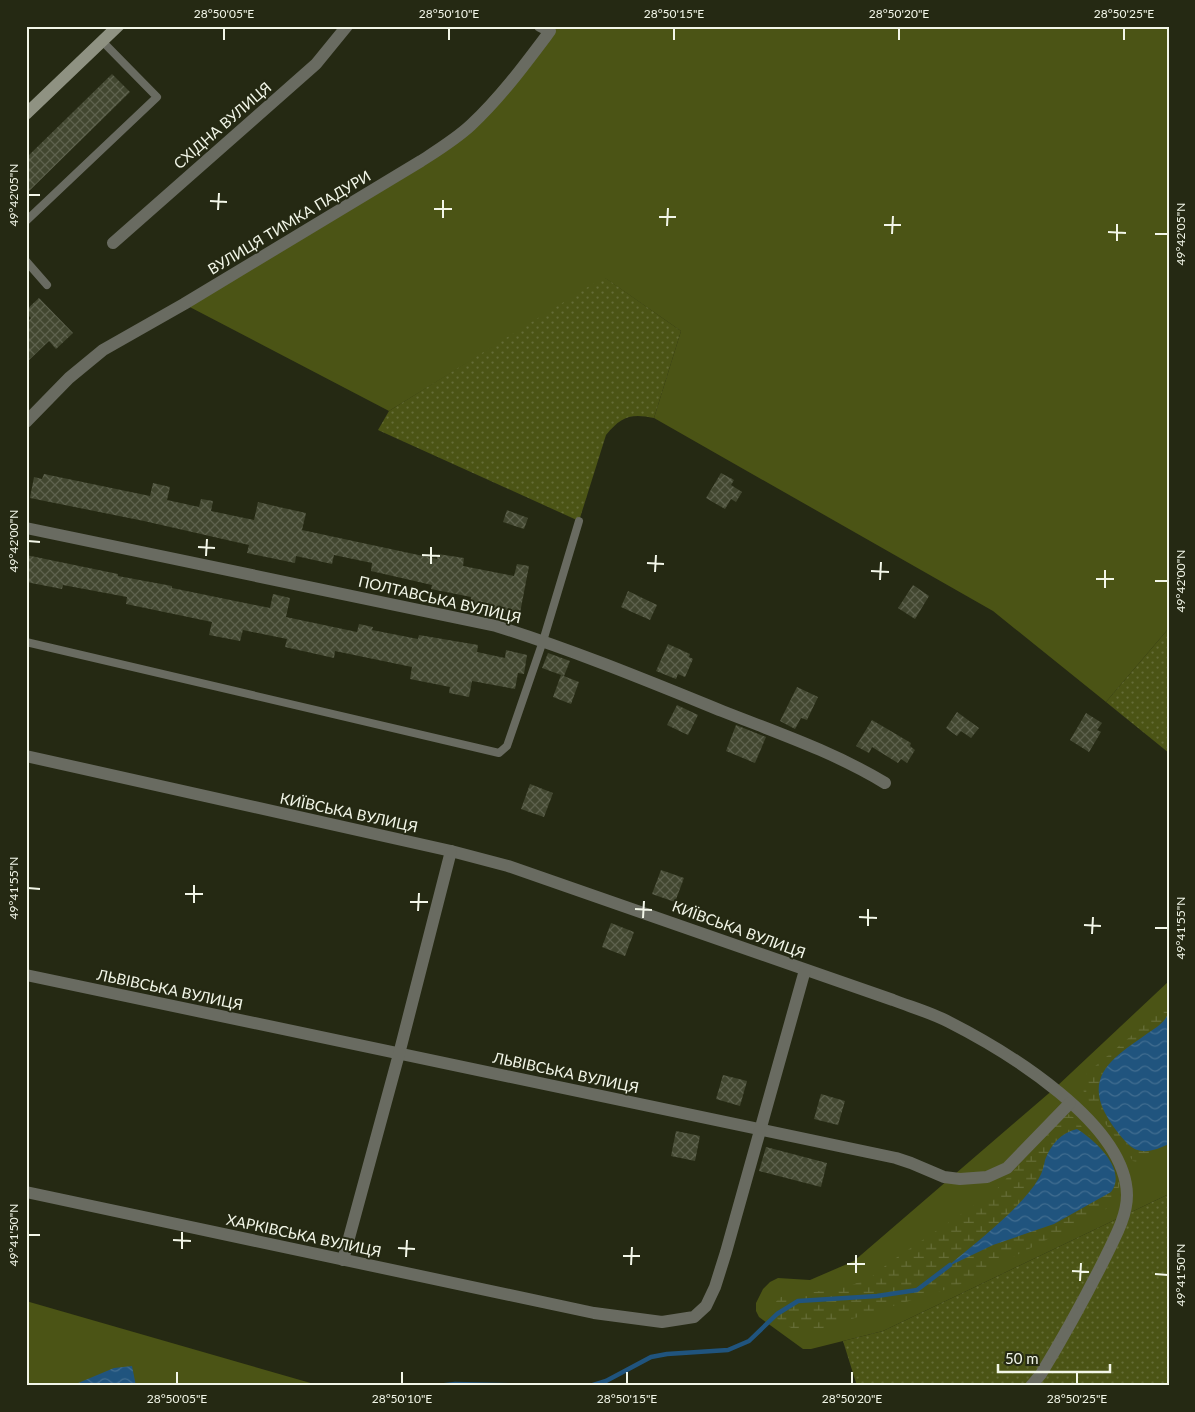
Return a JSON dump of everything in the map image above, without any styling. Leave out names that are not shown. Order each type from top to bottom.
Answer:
[{"type":"street","points":[[26,114],[118,26]]},
{"type":"street","name":"СХІДНА ВУЛИЦЯ","points":[[113,243],[316,64],[347,26]]},
{"type":"street","name":"ВУЛИЦЯ ТИМКА ПАДУРИ","points":[[26,422],[69,378],[103,350],[184,304],[422,161],[471,126],[517,74],[545,28]]},
{"type":"street","name":"ПОЛТАВСЬКА ВУЛИЦЯ","points":[[26,528],[496,626],[543,641],[819,749],[885,783]]},
{"type":"street","name":"КИЇВСЬКА ВУЛИЦЯ","points":[[26,756],[450,851],[508,866],[893,1000],[947,1021],[988,1043],[1055,1088],[1097,1129],[1113,1152],[1124,1176],[1127,1195],[1120,1227],[1090,1287],[1041,1374],[1031,1386]]},
{"type":"street","points":[[344,1260],[399,1054],[450,851]]},
{"type":"street","points":[[760,1128],[805,970]]},
{"type":"street","name":"ЛЬВІВСЬКА ВУЛИЦЯ","points":[[26,975],[760,1128],[896,1158],[911,1162],[944,1177],[960,1180],[987,1177],[1007,1168],[1070,1103]]},
{"type":"street","name":"ХАРКІВСЬКА ВУЛИЦЯ","points":[[26,1192],[594,1312],[662,1322],[694,1317],[706,1306],[715,1287],[726,1252],[760,1128]]},
{"type":"lane","points":[[26,221],[158,97],[102,41]]},
{"type":"lane","points":[[26,261],[47,286]]},
{"type":"lane","points":[[26,642],[500,753],[507,746],[543,641],[579,521]]},
{"type":"green space","points":[[553,26],[1169,26],[1169,628],[1106,702],[993,611],[654,418],[681,331],[605,278],[389,411],[184,304],[453,139]]},
{"type":"green space","points":[[604,277],[681,331],[654,418],[632,416],[621,420],[606,435],[579,521],[378,430],[389,411]]},
{"type":"green space","points":[[1169,628],[1169,753],[1106,702]]},
{"type":"green space","points":[[1169,981],[1169,1194],[883,1331],[811,1349],[803,1349],[759,1317],[756,1311],[756,1303],[763,1289],[770,1282],[778,1278],[810,1280],[854,1261],[1055,1088]]},
{"type":"green space","points":[[1169,1004],[1169,1147],[1147,1160],[1133,1161],[1085,1096],[1083,1090],[1084,1081],[1087,1073]]},
{"type":"green space","points":[[1068,1114],[1073,1117],[1106,1154],[1120,1183],[1115,1201],[1108,1208],[961,1284],[941,1291],[813,1331],[792,1328],[780,1322],[776,1317],[774,1303],[781,1297],[847,1287],[870,1278],[890,1262],[994,1192],[1062,1118]]},
{"type":"green space","points":[[1169,1194],[1169,1386],[857,1386],[843,1341],[883,1331]]},
{"type":"green space","points":[[26,1301],[321,1386],[26,1386]]},
{"type":"water","points":[[1169,1011],[1169,1144],[1149,1151],[1138,1150],[1129,1145],[1109,1120],[1099,1097],[1099,1085],[1102,1074],[1109,1064],[1127,1048],[1161,1024]]},
{"type":"water","points":[[1077,1129],[1100,1148],[1112,1165],[1115,1183],[1111,1192],[1054,1224],[993,1245],[947,1267],[1021,1202],[1039,1178],[1047,1154],[1054,1144],[1061,1136]]},
{"type":"water","points":[[132,1366],[136,1386],[71,1386],[114,1368]]},
{"type":"building","points":[[112,74],[130,92],[26,194],[26,158]]},
{"type":"building","points":[[39,298],[73,333],[56,349],[49,341],[26,363],[26,323],[31,318],[26,313],[26,310]]},
{"type":"building","points":[[721,473],[734,480],[731,485],[742,492],[736,502],[731,499],[725,509],[706,498]]},
{"type":"building","points":[[44,474],[150,496],[153,483],[170,487],[167,500],[199,507],[201,499],[213,501],[211,511],[254,520],[258,502],[306,513],[302,530],[437,559],[438,554],[464,558],[463,566],[514,576],[517,564],[529,566],[520,613],[470,603],[471,597],[431,589],[432,585],[371,571],[372,563],[334,555],[332,564],[296,556],[295,563],[247,553],[249,545],[30,498],[34,477],[42,479]]},
{"type":"building","points":[[507,510],[528,518],[524,529],[503,522]]},
{"type":"building","points":[[26,555],[270,608],[273,594],[290,598],[286,617],[357,632],[359,624],[373,627],[372,630],[418,639],[419,635],[478,645],[477,652],[505,658],[506,650],[527,655],[524,674],[518,673],[515,689],[472,681],[469,697],[449,693],[450,687],[410,679],[412,667],[335,651],[334,658],[285,647],[287,639],[243,630],[240,641],[209,635],[212,622],[126,604],[127,597],[63,585],[62,589],[26,582]]},
{"type":"building","points":[[913,585],[929,596],[915,619],[898,608]]},
{"type":"building","points":[[628,591],[657,605],[650,620],[621,607]]},
{"type":"building","points":[[668,644],[690,654],[689,657],[693,659],[685,677],[678,674],[676,679],[656,671]]},
{"type":"building","points":[[548,653],[570,661],[564,676],[542,668]]},
{"type":"building","points":[[561,675],[579,682],[571,704],[553,697]]},
{"type":"building","points":[[797,687],[818,697],[807,720],[801,718],[795,729],[780,721]]},
{"type":"building","points":[[677,705],[698,715],[688,735],[667,725]]},
{"type":"building","points":[[957,712],[979,728],[971,738],[961,731],[957,736],[946,728]]},
{"type":"building","points":[[1086,713],[1102,723],[1097,730],[1101,732],[1089,752],[1070,740]]},
{"type":"building","points":[[872,720],[911,743],[910,746],[915,750],[907,763],[901,759],[898,763],[872,747],[869,753],[856,746]]},
{"type":"building","points":[[736,725],[766,737],[755,763],[726,751]]},
{"type":"building","points":[[530,784],[553,793],[544,817],[521,809]]},
{"type":"building","points":[[661,870],[684,878],[675,902],[652,894]]},
{"type":"building","points":[[611,923],[634,932],[625,956],[602,947]]},
{"type":"building","points":[[723,1075],[747,1081],[740,1106],[716,1099]]},
{"type":"building","points":[[821,1094],[845,1101],[838,1125],[814,1119]]},
{"type":"building","points":[[676,1131],[700,1136],[695,1161],[671,1156]]},
{"type":"building","points":[[766,1147],[827,1163],[821,1187],[759,1171]]},
{"type":"waterway","points":[[590,1386],[606,1381],[651,1357],[667,1354],[728,1350],[749,1341],[777,1314],[798,1301],[877,1296],[917,1290],[950,1265]]},
{"type":"waterway","points":[[437,1386],[455,1384],[547,1386]]},
{"type":"waterway","points":[[185,1386],[207,1386]]}]
